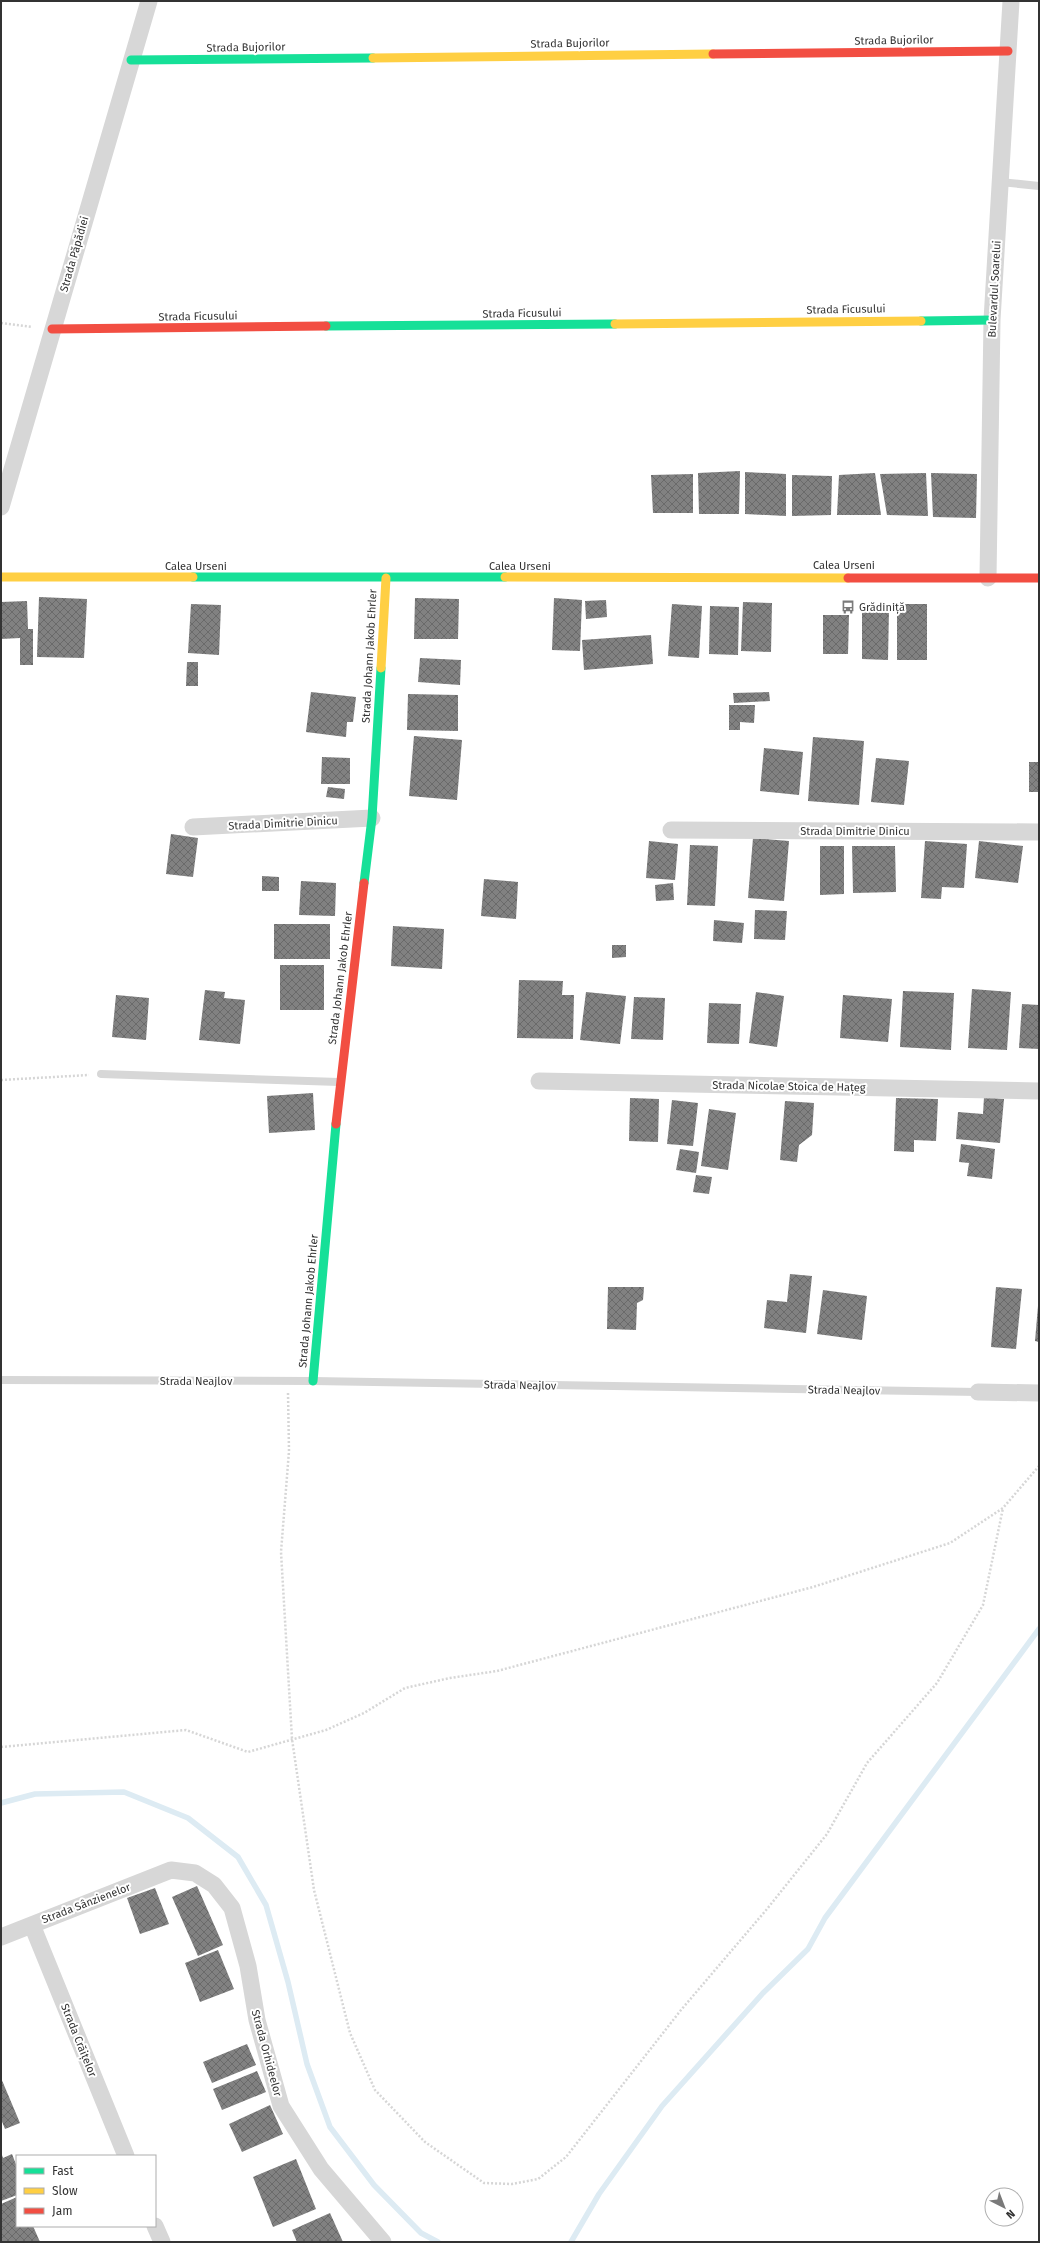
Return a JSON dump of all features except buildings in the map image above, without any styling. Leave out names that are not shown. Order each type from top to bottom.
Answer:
[{"type":"street","name":"Strada Păpădiei","points":[[1,507],[149,1]]},
{"type":"street","name":"Bulevardul Soarelui","points":[[988,578],[992,320],[1010,1]]},
{"type":"street","name":"Strada Bujorilor","points":[[132,60],[1008,50]]},
{"type":"street","name":"Strada Ficusului","points":[[52,329],[992,320]]},
{"type":"street","name":"Calea Urseni","points":[[1,577],[1039,578]]},
{"type":"street","name":"Strada Johann Jakob Ehrler","points":[[313,1381],[340,1082],[372,818],[386,578]]},
{"type":"street","name":"Strada Dimitrie Dinicu","points":[[193,828],[372,818]]},
{"type":"street","name":"Strada Dimitrie Dinicu","points":[[671,830],[1039,832]]},
{"type":"street","name":"Strada Nicolae Stoica de Hațeg","points":[[539,1081],[1039,1091]]},
{"type":"street","name":"Strada Neajlov","points":[[978,1392],[1039,1393]]},
{"type":"street","name":"Strada Sânzienelor","points":[[1,1937],[171,1870]]},
{"type":"street","name":"Strada Orhideelor","points":[[171,1870],[195,1873],[214,1885],[232,1908],[248,1966],[257,2020],[281,2106],[321,2169],[383,2242]]},
{"type":"street","name":"Strada Crăițelor","points":[[32,1925],[126,2155]]},
{"type":"street","points":[[155,2227],[162,2242]]},
{"type":"lane","points":[[1000,182],[1037,186]]},
{"type":"lane","points":[[101,1074],[340,1082]]},
{"type":"lane","name":"Strada Neajlov","points":[[1,1380],[313,1381],[978,1392]]},
{"type":"path","points":[[1,324],[52,329]]},
{"type":"path","points":[[1,1080],[101,1074]]},
{"type":"path","points":[[287,1381],[289,1451],[281,1552],[292,1739],[314,1890],[350,2033],[375,2090],[425,2142],[484,2183],[512,2184],[538,2179],[566,2157],[681,2010],[767,1909],[827,1834],[867,1763],[937,1683],[983,1605],[1003,1508]]},
{"type":"path","points":[[1,1747],[186,1730],[248,1752],[326,1730],[364,1713],[405,1688],[497,1670],[806,1589],[943,1546],[950,1543],[1003,1508],[1039,1466]]},
{"type":"waterway","points":[[571,2242],[599,2194],[662,2106],[763,1993],[808,1949],[825,1918],[1039,1629]]},
{"type":"waterway","points":[[1,1803],[35,1794],[124,1792],[188,1818],[238,1857],[266,1905],[288,1982],[307,2064],[330,2127],[374,2185],[421,2233],[438,2242]]},
{"type":"traffic: fast","points":[[131,60],[373,58]]},
{"type":"traffic: fast","points":[[921,321],[992,320]]},
{"type":"traffic: fast","points":[[326,326],[615,324]]},
{"type":"traffic: fast","points":[[193,577],[505,577]]},
{"type":"traffic: fast","points":[[364,883],[372,818],[381,668]]},
{"type":"traffic: fast","points":[[313,1381],[336,1124]]},
{"type":"traffic: slow","points":[[373,58],[713,54]]},
{"type":"traffic: slow","points":[[615,324],[921,321]]},
{"type":"traffic: slow","points":[[1,577],[193,577]]},
{"type":"traffic: slow","points":[[505,577],[848,578]]},
{"type":"traffic: slow","points":[[381,668],[386,578]]},
{"type":"traffic: jam","points":[[713,54],[1008,51]]},
{"type":"traffic: jam","points":[[52,329],[326,326]]},
{"type":"traffic: jam","points":[[848,578],[1039,578]]},
{"type":"traffic: jam","points":[[336,1124],[364,883]]},
{"type":"place","name":"Grădiniță","points":[[848,607]]}]
